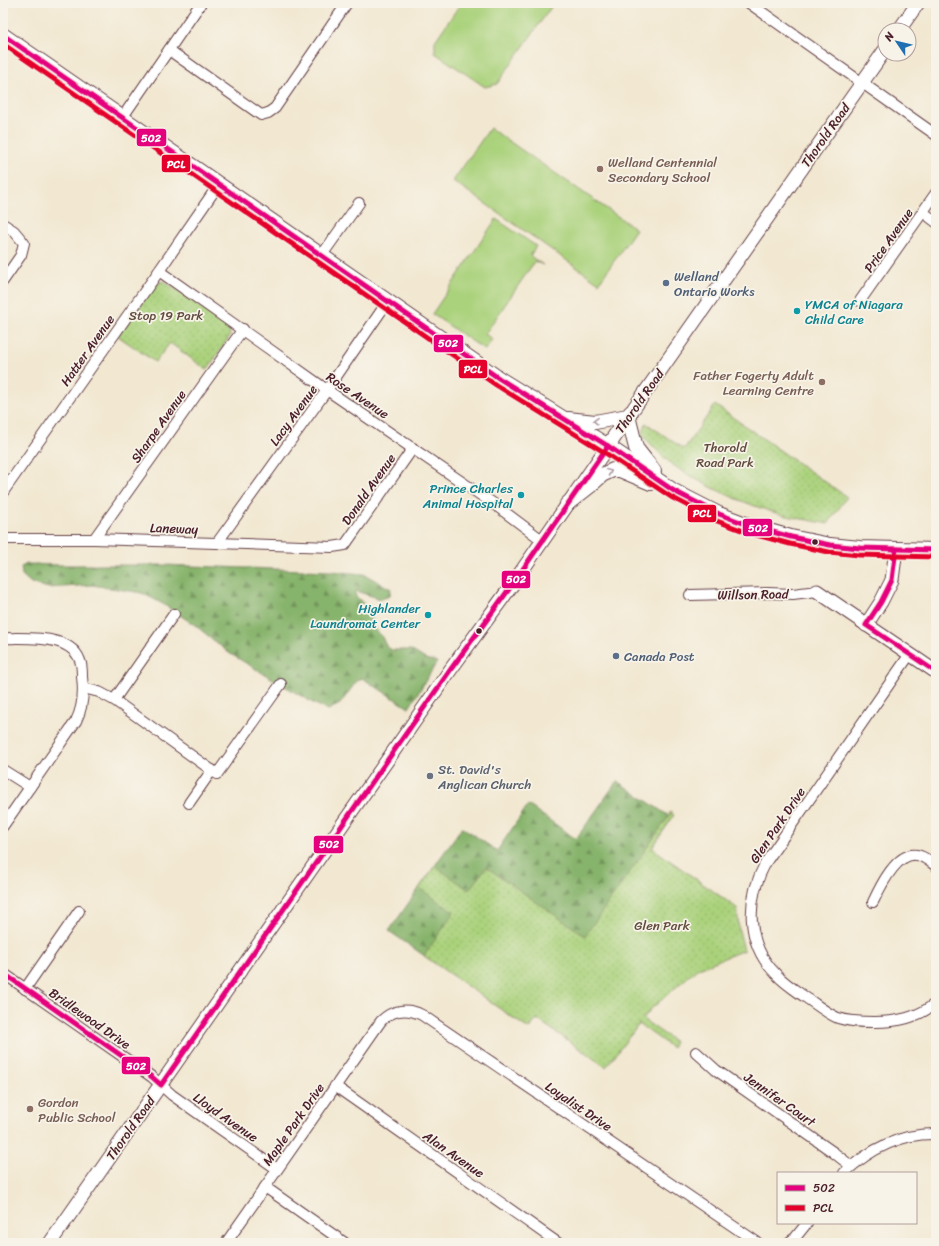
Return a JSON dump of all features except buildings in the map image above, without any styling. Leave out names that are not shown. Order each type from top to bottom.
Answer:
[{"type":"main road","points":[[3,35],[500,378],[608,446],[674,491],[719,514],[790,538],[830,545],[896,550],[936,550]]},
{"type":"main road","points":[[564,419],[596,422],[631,412],[632,435],[638,452],[650,467],[674,491]]},
{"type":"main road","name":"Thorold Road","points":[[608,446],[631,412]]},
{"type":"main road","points":[[567,504],[602,475],[613,470],[620,470],[674,491]]},
{"type":"street","points":[[122,118],[201,3]]},
{"type":"street","points":[[169,50],[261,115],[268,113],[275,108],[346,3]]},
{"type":"street","points":[[749,3],[936,135]]},
{"type":"street","points":[[905,22],[918,3]]},
{"type":"street","name":"Thorold Road","points":[[631,412],[877,61]]},
{"type":"street","name":"Hatter Avenue","points":[[3,492],[219,184]]},
{"type":"street","name":"Price Avenue","points":[[860,301],[936,193]]},
{"type":"street","points":[[322,255],[359,203]]},
{"type":"street","points":[[923,212],[936,222]]},
{"type":"street","points":[[3,224],[14,231],[24,243],[21,255],[3,281]]},
{"type":"street","name":"Rose Avenue","points":[[159,271],[243,329],[327,390],[494,504],[542,540]]},
{"type":"street","name":"Lacy Avenue","points":[[217,543],[327,390],[388,301]]},
{"type":"street","name":"Sharpe Avenue","points":[[94,539],[243,329]]},
{"type":"street","name":"Thorold Road","points":[[50,1243],[608,446]]},
{"type":"street","name":"Donald Avenue","points":[[345,545],[413,448]]},
{"type":"street","name":"Laneway","points":[[3,539],[94,539],[332,547],[345,545]]},
{"type":"street","points":[[866,625],[892,580],[896,550]]},
{"type":"street","points":[[817,592],[936,672]]},
{"type":"street","name":"Willson Road","points":[[690,596],[753,593],[793,594],[817,592]]},
{"type":"street","points":[[114,700],[174,614]]},
{"type":"street","points":[[3,638],[54,640],[66,644],[75,653],[81,663],[83,688],[80,712],[76,721],[3,826]]},
{"type":"street","name":"Glen Park Drive","points":[[910,654],[766,862],[754,889],[752,919],[754,934],[759,948],[766,962],[775,974],[784,982],[835,1016],[850,1021],[860,1022],[895,1022],[919,1015],[936,1003]]},
{"type":"street","points":[[83,688],[99,692],[114,700],[217,774],[281,684]]},
{"type":"street","points":[[3,770],[30,787]]},
{"type":"street","points":[[189,803],[212,770]]},
{"type":"street","points":[[873,902],[886,878],[903,858],[913,854],[919,855],[936,866]]},
{"type":"street","points":[[25,989],[79,911]]},
{"type":"street","name":"Bridlewood Drive","points":[[3,973],[150,1075],[161,1085]]},
{"type":"street","name":"Loyalist Drive","points":[[382,1021],[389,1014],[400,1011],[412,1011],[422,1015],[758,1243]]},
{"type":"street","name":"Maple Park Drive","points":[[226,1243],[382,1021]]},
{"type":"street","name":"Jennifer Court","points":[[696,1052],[716,1070],[838,1155],[848,1170]]},
{"type":"street","name":"Lloyd Avenue","points":[[161,1085],[188,1107],[277,1169]]},
{"type":"street","name":"Alan Avenue","points":[[335,1086],[543,1239],[558,1243]]},
{"type":"street","points":[[848,1170],[869,1153],[888,1143],[908,1137],[936,1134]]},
{"type":"street","points":[[265,1187],[345,1243]]},
{"type":"street","points":[[788,1243],[795,1238],[806,1224]]},
{"type":"green space","points":[[461,3],[554,3],[497,84],[485,87],[435,53],[435,41]]},
{"type":"green space","points":[[490,128],[636,229],[599,283],[453,181]]},
{"type":"green space","points":[[496,219],[536,246],[530,256],[543,265],[535,261],[485,334],[492,339],[485,350],[432,314]]},
{"type":"green space","name":"Stop 19 Park","points":[[163,281],[229,327],[230,336],[207,370],[170,343],[155,362],[118,336],[155,285]]},
{"type":"green space","name":"Thorold Road Park","points":[[715,405],[847,497],[828,524],[773,512],[728,495],[698,481],[673,465],[642,435],[646,423],[684,449]]},
{"type":"green space","points":[[27,564],[163,565],[331,571],[364,574],[391,589],[390,596],[381,599],[356,591],[355,595],[368,609],[372,617],[373,627],[382,637],[386,646],[392,650],[411,650],[425,659],[437,662],[409,708],[362,678],[356,682],[340,704],[328,710],[313,703],[229,653],[195,625],[163,604],[142,593],[92,585],[48,588],[31,583],[22,575],[21,567]]},
{"type":"green space","name":"Glen Park","points":[[617,781],[672,818],[652,848],[731,904],[733,927],[656,988],[639,1024],[630,1036],[621,1035],[606,1067],[537,1019],[529,1029],[389,931],[462,827],[497,851],[528,805],[576,839]]},
{"type":"green space","name":"Glen Park","points":[[670,812],[674,815],[652,848],[737,908],[739,930],[744,950],[697,969],[651,1009],[643,1019],[675,1042],[672,1048],[639,1024],[606,1067],[537,1019],[529,1029],[424,956],[454,912],[419,888],[435,866],[469,890],[486,867],[585,936],[669,816]]},
{"type":"transit line","name":"502","points":[[3,35],[500,379],[608,446],[674,491],[719,514],[751,526],[791,537],[830,545],[860,548],[936,550]]},
{"type":"transit line","name":"PCL","points":[[3,44],[496,385],[604,452],[671,497],[717,521],[749,533],[790,544],[829,552],[859,555],[936,557]]},
{"type":"transit line","name":"502","points":[[3,973],[152,1077],[161,1085],[608,446]]},
{"type":"transit line","name":"502","points":[[896,549],[892,580],[881,602],[866,625],[936,672]]},
{"type":"place","name":"Welland Centennial Secondary School","points":[[600,169]]},
{"type":"place","name":"Welland Ontario Works","points":[[666,283]]},
{"type":"place","name":"YMCA of Niagara Child Care","points":[[797,311]]},
{"type":"place","name":"Father Fogerty Adult Learning Centre","points":[[822,382]]},
{"type":"place","name":"Prince Charles Animal Hospital","points":[[521,495]]},
{"type":"place","name":"Highlander Laundromat Center","points":[[428,615]]},
{"type":"place","name":"Canada Post","points":[[616,656]]},
{"type":"place","name":"St. David's Anglican Church","points":[[430,776]]},
{"type":"place","name":"Gordon Public School","points":[[30,1109]]}]
